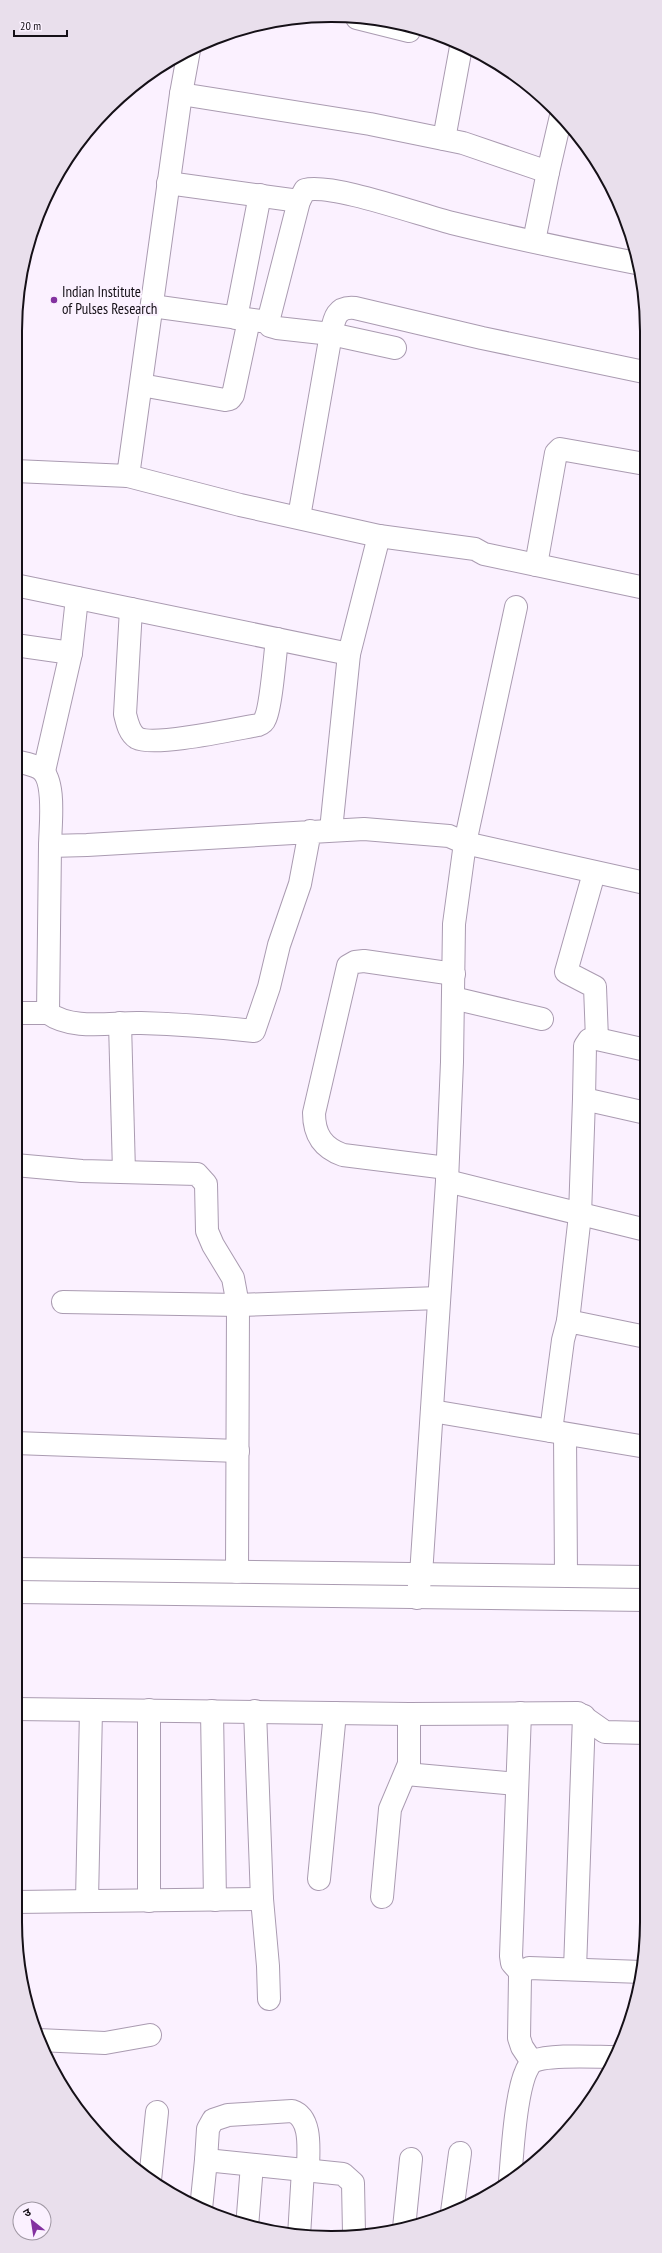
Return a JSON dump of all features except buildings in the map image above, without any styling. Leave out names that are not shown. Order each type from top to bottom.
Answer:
[{"type":"street","points":[[444,139],[460,51]]},
{"type":"street","points":[[128,476],[168,183],[188,57]]},
{"type":"street","points":[[181,94],[370,124],[463,143],[548,172]]},
{"type":"street","points":[[534,241],[559,123]]},
{"type":"street","points":[[168,183],[299,201]]},
{"type":"street","points":[[141,385],[225,400],[230,399],[233,394],[251,320],[299,201],[305,190],[318,189],[363,198],[450,223],[632,262]]},
{"type":"street","points":[[251,320],[260,195]]},
{"type":"street","points":[[152,306],[251,320],[277,328],[331,334],[396,348]]},
{"type":"street","points":[[299,517],[331,334],[335,318],[339,311],[348,308],[640,371]]},
{"type":"street","points":[[536,565],[556,453],[560,449],[640,463]]},
{"type":"street","points":[[22,471],[128,476],[240,505],[379,536],[475,549],[484,554],[640,587]]},
{"type":"street","points":[[22,1013],[48,1014],[58,1020],[79,1024],[141,1023],[254,1032],[269,988],[279,945],[320,831],[349,654],[379,536]]},
{"type":"street","points":[[22,586],[349,654]]},
{"type":"street","points":[[48,1014],[50,784],[44,771],[72,653],[78,598]]},
{"type":"street","points":[[417,1598],[421,1574],[447,1175],[454,974],[454,924],[464,843],[516,607]]},
{"type":"street","points":[[131,609],[125,714],[130,730],[136,737],[144,741],[153,742],[258,725],[262,723],[265,719],[268,706],[277,639]]},
{"type":"street","points":[[22,646],[72,653]]},
{"type":"street","points":[[22,763],[34,766],[44,771]]},
{"type":"street","points":[[50,846],[364,829],[449,836],[464,843],[640,882]]},
{"type":"street","points":[[594,873],[566,972],[595,987],[597,1039]]},
{"type":"street","points":[[454,974],[364,962],[355,962],[348,966],[314,1113],[314,1126],[320,1138],[331,1150],[344,1155],[447,1175],[580,1215],[640,1229]]},
{"type":"street","points":[[453,998],[542,1019]]},
{"type":"street","points":[[120,1023],[124,1172]]},
{"type":"street","points":[[566,1575],[558,1432],[563,1340],[568,1321],[580,1215],[586,1043],[597,1039],[640,1049]]},
{"type":"street","points":[[584,1099],[640,1112]]},
{"type":"street","points":[[22,1165],[124,1172],[197,1174],[202,1179],[206,1190],[207,1231],[213,1245],[233,1278],[238,1305],[237,1572]]},
{"type":"street","points":[[63,1302],[238,1305],[439,1298]]},
{"type":"street","points":[[568,1321],[640,1336]]},
{"type":"street","points":[[432,1411],[640,1446]]},
{"type":"street","points":[[22,1443],[238,1451]]},
{"type":"street","points":[[22,1568],[640,1577]]},
{"type":"street","points":[[22,1592],[640,1600]]},
{"type":"street","points":[[22,1709],[409,1714],[578,1713],[605,1732],[640,1733]]},
{"type":"street","points":[[87,1901],[92,1710]]},
{"type":"street","points":[[149,1710],[149,1900]]},
{"type":"street","points":[[212,1711],[214,1900]]},
{"type":"street","points":[[255,1711],[262,1899],[268,1966],[269,2000]]},
{"type":"street","points":[[319,1879],[335,1713]]},
{"type":"street","points":[[520,1713],[511,1956],[512,1963],[521,1973],[520,2038],[522,2047],[532,2062]]},
{"type":"street","points":[[382,1897],[390,1809],[406,1774],[410,1754],[409,1714]]},
{"type":"street","points":[[575,1970],[584,1716]]},
{"type":"street","points":[[406,1774],[517,1784]]},
{"type":"street","points":[[22,1902],[262,1899]]},
{"type":"street","points":[[521,1973],[529,1968],[636,1972]]},
{"type":"street","points":[[46,2040],[105,2042],[150,2035]]},
{"type":"street","points":[[511,2173],[521,2087],[526,2068],[532,2062],[545,2057],[609,2057]]},
{"type":"street","points":[[202,2202],[208,2129],[213,2120],[228,2115],[292,2111],[298,2113],[305,2124],[306,2170],[301,2229]]},
{"type":"street","points":[[151,2173],[157,2112]]},
{"type":"street","points":[[453,2205],[460,2153]]},
{"type":"street","points":[[405,2222],[411,2159]]},
{"type":"street","points":[[206,2160],[343,2174],[351,2179],[354,2190],[354,2230]]},
{"type":"street","points":[[248,2219],[252,2165]]},
{"type":"place","name":"Indian Institute of Pulses Research","points":[[54,300]]}]
